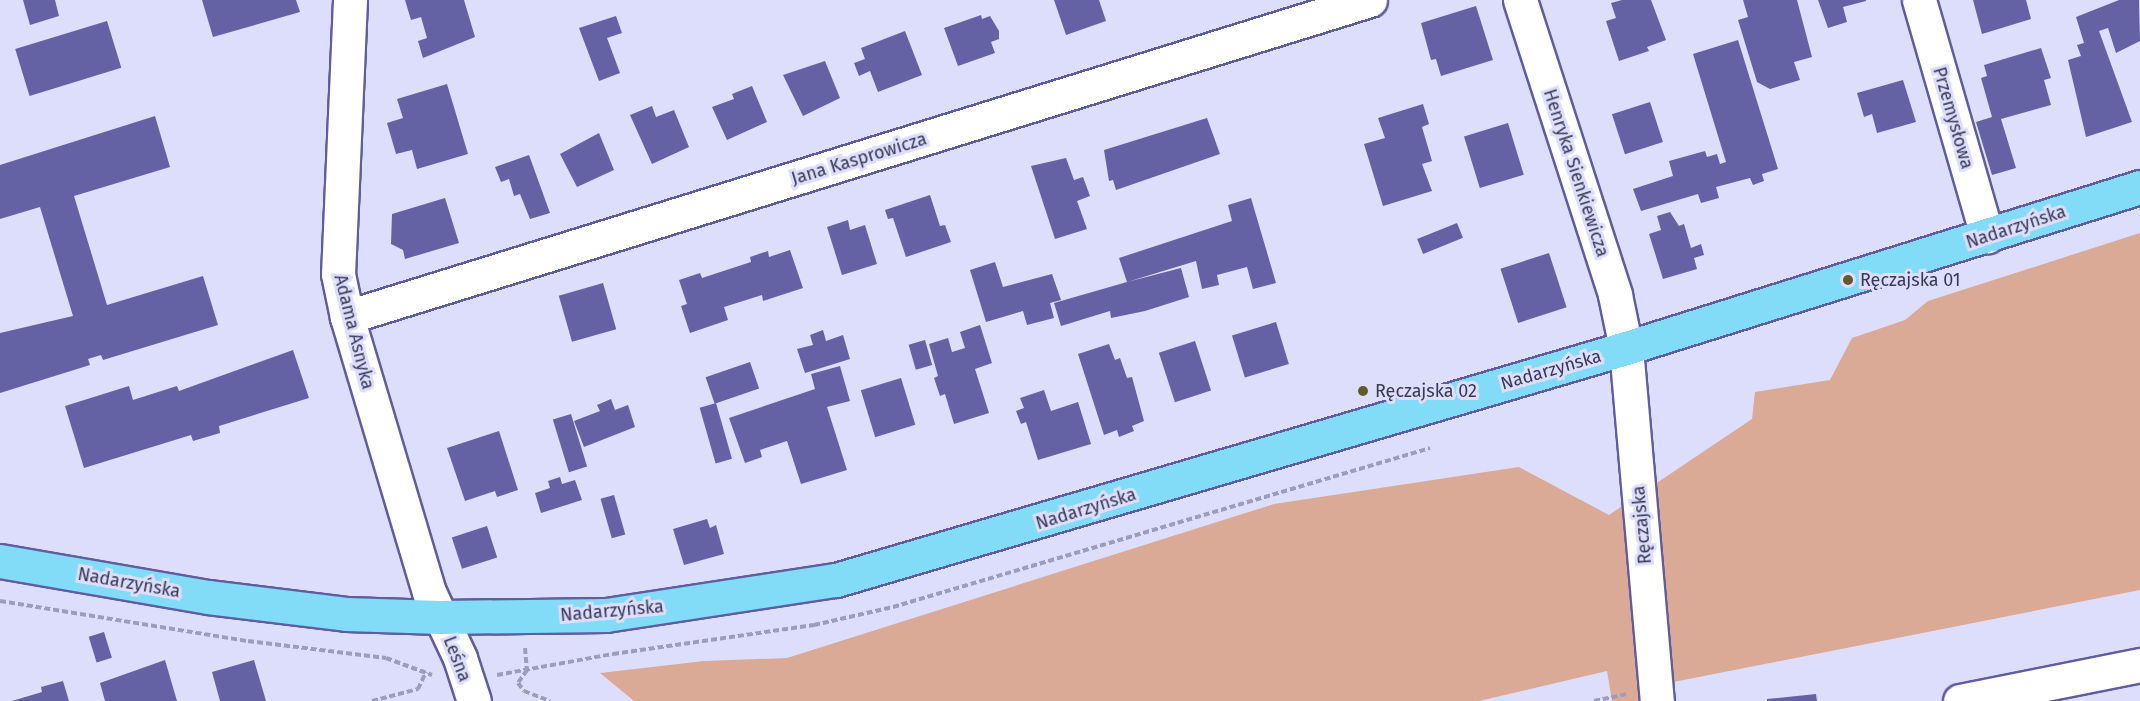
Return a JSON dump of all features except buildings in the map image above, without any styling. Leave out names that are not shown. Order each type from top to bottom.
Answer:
[{"type":"main road","name":"Nadarzyńska","points":[[0,561],[208,597],[346,614],[440,617],[606,615],[836,580],[1626,348],[2140,187]]},
{"type":"street","name":"Adama Asnyka","points":[[350,0],[337,235],[338,274],[347,317],[429,592],[440,617]]},
{"type":"street","name":"Jana Kasprowicza","points":[[347,317],[1370,0]]},
{"type":"street","name":"Henryka Sienkiewicza","points":[[1520,0],[1615,295],[1626,348]]},
{"type":"street","name":"Przemysłowa","points":[[1919,0],[1987,236]]},
{"type":"street","name":"Ręczajska","points":[[1626,348],[1657,701]]},
{"type":"street","name":"Leśna","points":[[440,617],[474,701]]},
{"type":"street","points":[[1960,701],[2140,665]]},
{"type":"path","points":[[0,602],[248,641],[386,658],[426,672],[417,689],[372,701]]},
{"type":"path","points":[[522,617],[527,670],[518,683],[524,692],[550,701]]},
{"type":"shaded area","points":[[2140,233],[2140,590],[1638,689],[1638,701],[1612,701],[1607,671],[1479,701],[634,701],[600,673],[704,661],[787,658],[1274,504],[1519,467],[1609,515],[1752,419],[1755,392],[1830,380],[1852,338],[1905,320],[1928,301]]},
{"type":"place","name":"Ręczajska 01","points":[[1848,280]]},
{"type":"place","name":"Ręczajska 02","points":[[1363,391]]}]
